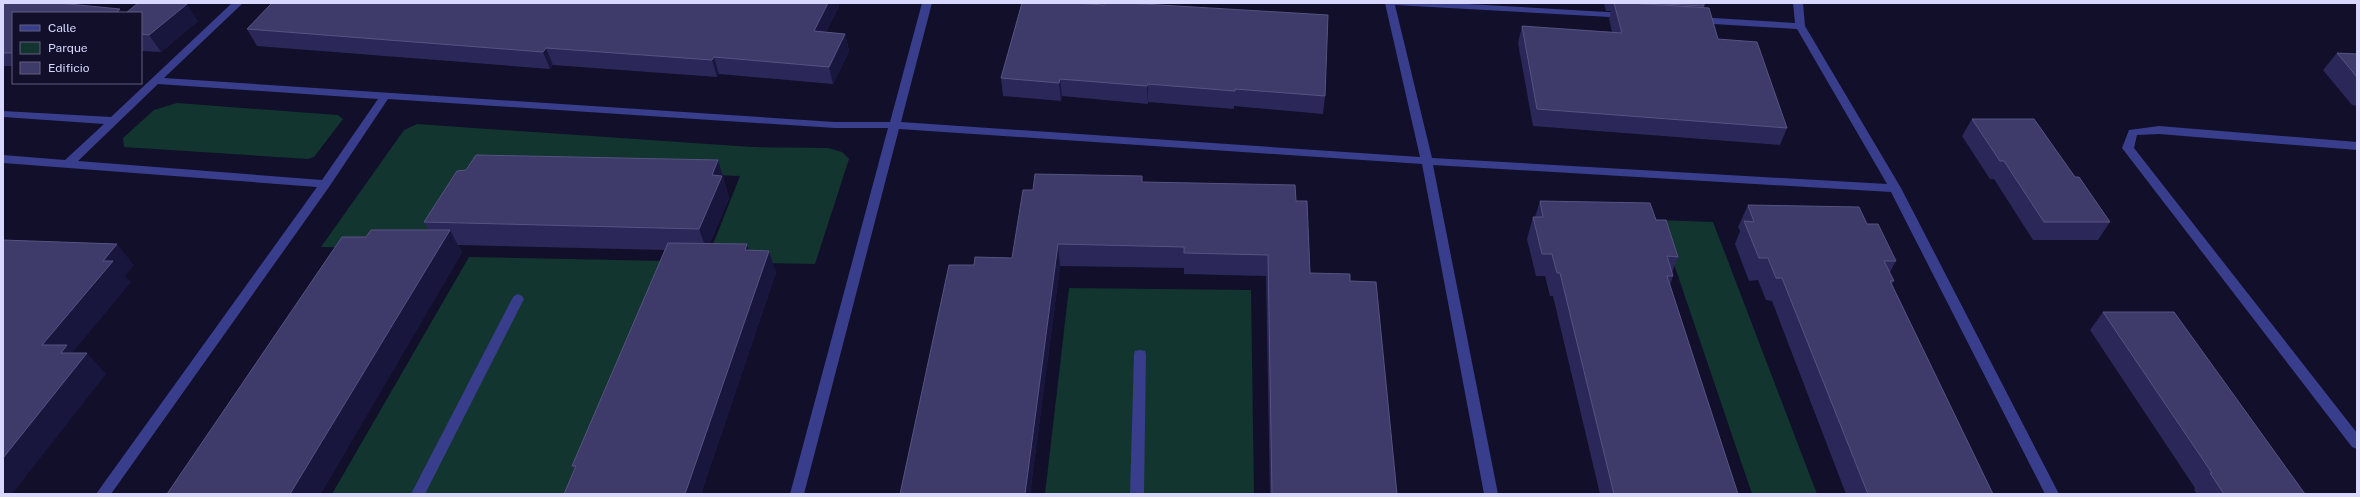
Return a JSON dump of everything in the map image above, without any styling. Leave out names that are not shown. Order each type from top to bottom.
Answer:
[{"type":"street","points":[[68,164],[112,120],[238,3]]},
{"type":"street","points":[[797,494],[893,125],[927,3]]},
{"type":"street","points":[[1390,3],[1427,162],[1491,494]]},
{"type":"street","points":[[1399,3],[1635,16]]},
{"type":"street","points":[[1798,3],[1800,26],[1895,188],[2052,494]]},
{"type":"street","points":[[1690,20],[1800,26]]},
{"type":"street","points":[[154,81],[835,125],[893,125],[1427,162],[1895,188]]},
{"type":"street","points":[[103,494],[325,184],[385,96]]},
{"type":"street","points":[[3,114],[112,120]]},
{"type":"street","points":[[2357,146],[2159,130],[2133,132],[2128,148],[2357,442]]},
{"type":"street","points":[[3,159],[325,184]]},
{"type":"street","points":[[418,494],[518,299]]},
{"type":"street","points":[[1136,494],[1140,355]]},
{"type":"green space","points":[[177,103],[338,115],[343,119],[314,157],[308,159],[124,147],[123,138],[154,110]]},
{"type":"green space","points":[[417,124],[752,147],[828,148],[842,152],[849,159],[815,264],[706,262],[740,176],[481,165],[429,249],[321,247],[404,130]]},
{"type":"green space","points":[[1659,220],[1713,222],[1817,494],[1752,494]]},
{"type":"green space","points":[[469,257],[664,261],[564,494],[332,494]]},
{"type":"green space","points":[[1069,288],[1251,290],[1254,494],[1045,494]]},
{"type":"building","points":[[3,3],[58,3],[120,9],[117,12],[12,12],[12,53],[3,53]]},
{"type":"building","points":[[138,3],[187,4],[149,35],[142,34],[142,12],[127,12]]},
{"type":"building","points":[[272,3],[828,3],[814,31],[845,34],[829,67],[714,57],[712,60],[546,48],[543,52],[247,29]]},
{"type":"building","points":[[1022,3],[1074,3],[1104,5],[1104,3],[1126,3],[1328,15],[1325,96],[1148,84],[1147,86],[1060,79],[1059,83],[1001,78]]},
{"type":"building","points":[[1614,3],[1709,8],[1718,39],[1757,42],[1787,128],[1537,109],[1522,26],[1622,33]]},
{"type":"building","points":[[1646,3],[1704,3],[1704,6]]},
{"type":"building","points":[[2337,53],[2357,54],[2357,77]]},
{"type":"building","points":[[1972,119],[2034,119],[2075,177],[2079,177],[2110,222],[2044,222],[2004,161],[2000,161]]},
{"type":"building","points":[[476,155],[718,160],[712,175],[722,176],[699,229],[424,222],[457,171],[466,170]]},
{"type":"building","points":[[1035,174],[1142,176],[1142,182],[1295,185],[1296,201],[1307,201],[1310,273],[1350,274],[1350,281],[1376,282],[1397,494],[1272,494],[1268,255],[1184,253],[1184,247],[1058,244],[1025,494],[900,494],[949,265],[974,265],[975,257],[1012,258],[1023,190],[1033,190]]},
{"type":"building","points":[[1540,201],[1650,203],[1656,220],[1666,220],[1678,257],[1667,256],[1673,276],[1667,276],[1738,494],[1614,494],[1560,273],[1557,273],[1552,254],[1542,254],[1533,217],[1543,217]]},
{"type":"building","points":[[1748,205],[1859,207],[1867,224],[1878,224],[1896,261],[1884,261],[1894,281],[1890,281],[1993,494],[1868,494],[1782,278],[1776,278],[1768,258],[1759,258],[1744,221],[1754,222]]},
{"type":"building","points":[[371,230],[450,230],[290,494],[167,494],[342,237],[366,237]]},
{"type":"building","points":[[3,240],[117,244],[103,261],[113,261],[42,345],[67,345],[61,353],[87,353],[3,458],[4,320]]},
{"type":"building","points":[[668,243],[747,244],[745,250],[769,251],[685,494],[564,494],[576,466],[572,466]]},
{"type":"building","points":[[2103,312],[2174,312],[2305,494],[2224,494],[2210,473],[2212,473]]}]
